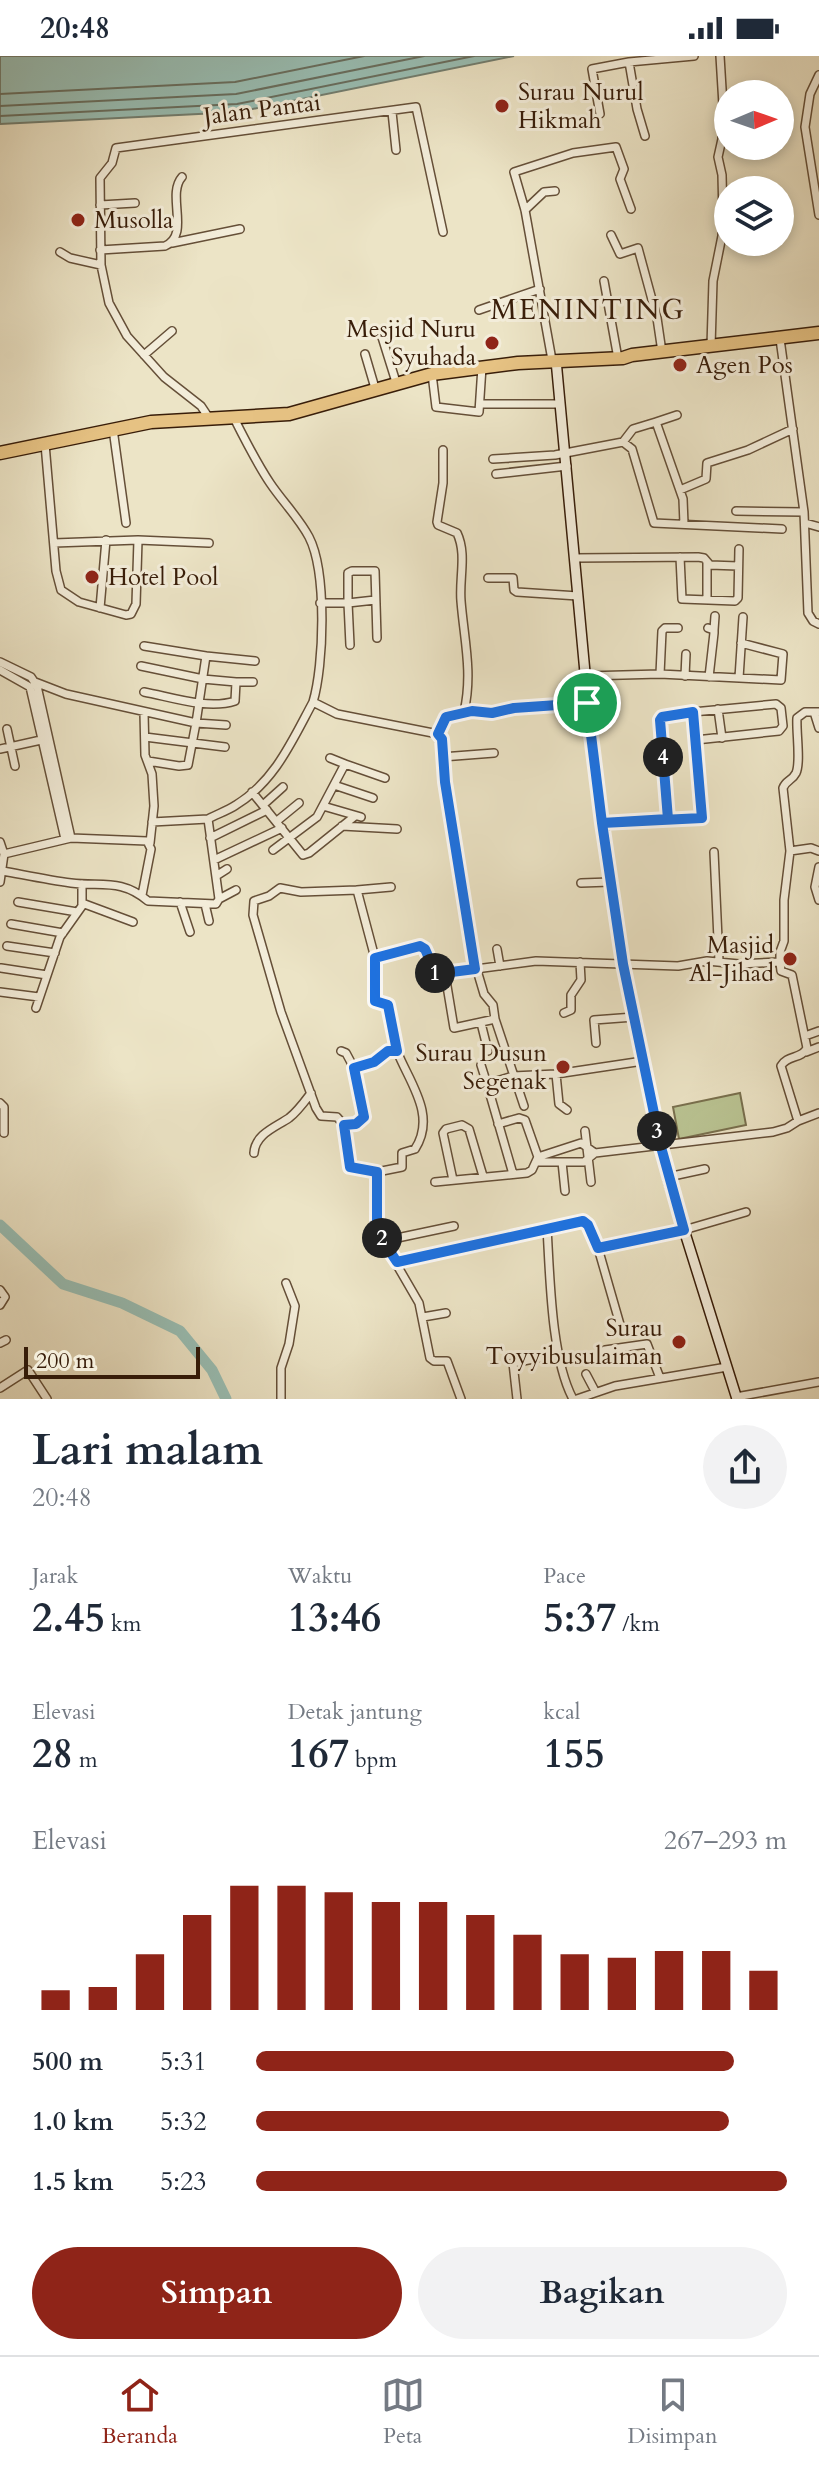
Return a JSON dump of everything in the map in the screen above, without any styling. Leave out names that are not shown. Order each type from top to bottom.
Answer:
[{"type":"highway","points":[[576,359],[620,359],[632,355],[819,333]]},
{"type":"highway","points":[[0,453],[151,422],[289,414],[432,374],[617,353],[632,355]]},
{"type":"main road","points":[[554,360],[566,453],[587,703],[623,964],[668,1177],[737,1398]]},
{"type":"street","points":[[600,114],[592,69],[694,56]]},
{"type":"street","points":[[711,346],[713,281],[723,217],[722,175],[718,157],[723,105],[720,56]]},
{"type":"street","points":[[629,62],[645,136]]},
{"type":"street","points":[[819,75],[810,94],[805,127],[819,215]]},
{"type":"street","name":"Jalan Pantai","points":[[100,205],[100,178],[112,163],[114,151],[120,146],[416,107],[443,232]]},
{"type":"street","points":[[392,112],[396,150]]},
{"type":"street","points":[[554,360],[525,210],[514,172],[573,153],[615,147],[619,150],[624,169],[620,179],[631,209]]},
{"type":"street","points":[[172,243],[177,233],[177,184],[182,177]]},
{"type":"street","points":[[525,210],[544,192],[555,191]]},
{"type":"street","points":[[135,203],[100,205],[101,265],[109,303],[117,320],[144,355],[164,377],[201,406],[209,418]]},
{"type":"street","points":[[100,250],[165,246],[240,229]]},
{"type":"street","points":[[611,235],[620,254],[638,248],[655,310],[662,352]]},
{"type":"street","points":[[60,252],[70,258],[101,265]]},
{"type":"street","points":[[604,281],[617,353]]},
{"type":"street","points":[[479,310],[540,289]]},
{"type":"street","points":[[396,329],[381,334],[396,382]]},
{"type":"street","points":[[144,355],[172,331]]},
{"type":"street","points":[[780,339],[804,512],[808,613],[819,624]]},
{"type":"street","points":[[365,354],[375,388]]},
{"type":"street","points":[[432,374],[436,407],[481,412],[482,367]]},
{"type":"street","points":[[481,404],[560,404]]},
{"type":"street","points":[[493,459],[566,453],[623,442],[630,431],[677,415]]},
{"type":"street","points":[[152,822],[208,819],[235,806],[283,758],[313,702],[320,657],[317,559],[311,540],[263,473],[234,418]]},
{"type":"street","points":[[656,422],[685,507],[684,524]]},
{"type":"street","points":[[113,429],[126,523]]},
{"type":"street","points":[[680,490],[706,479],[707,463],[748,450],[793,429]]},
{"type":"street","points":[[623,442],[632,449],[652,521],[656,524],[782,529]]},
{"type":"street","points":[[45,444],[57,583],[61,590],[79,602],[100,608],[126,615],[134,610],[138,540]]},
{"type":"street","points":[[443,450],[437,522],[457,533],[462,550],[461,601],[469,673],[464,712]]},
{"type":"street","points":[[496,474],[567,466]]},
{"type":"street","points":[[736,511],[804,512]]},
{"type":"street","points":[[805,523],[819,527]]},
{"type":"street","points":[[54,543],[106,540],[209,543]]},
{"type":"street","points":[[100,608],[106,540]]},
{"type":"street","points":[[680,557],[682,599],[737,600],[739,549]]},
{"type":"street","points":[[575,558],[702,557],[710,565],[738,566]]},
{"type":"street","points":[[707,563],[707,600]]},
{"type":"street","points":[[350,645],[348,573],[352,571],[375,571],[377,638]]},
{"type":"street","points":[[488,578],[513,578],[517,592],[578,596]]},
{"type":"street","points":[[320,603],[375,600]]},
{"type":"street","points":[[709,677],[711,629],[715,616]]},
{"type":"street","points":[[739,678],[743,617]]},
{"type":"street","points":[[660,674],[662,631],[668,627],[678,628]]},
{"type":"street","points":[[586,676],[660,674],[780,681],[784,656],[781,653],[741,643]]},
{"type":"street","points":[[144,646],[255,661]]},
{"type":"street","points":[[685,676],[686,654]]},
{"type":"street","points":[[148,761],[188,765],[206,656]]},
{"type":"street","points":[[0,662],[35,682],[66,694],[144,713],[226,725]]},
{"type":"street","points":[[141,666],[203,679],[253,682]]},
{"type":"street","points":[[0,670],[30,687],[40,716],[41,740],[56,787]]},
{"type":"street","points":[[35,682],[68,839]]},
{"type":"street","points":[[144,692],[200,702],[228,703],[235,701],[236,682]]},
{"type":"street","points":[[313,702],[337,714],[438,734],[442,739],[442,757],[475,969],[485,995],[493,1005],[524,1106]]},
{"type":"street","points":[[438,734],[446,717],[464,712],[492,713],[514,708],[587,703]]},
{"type":"street","points":[[668,819],[662,717],[776,704],[781,708],[783,724],[777,732],[696,740]]},
{"type":"street","points":[[718,709],[722,738]]},
{"type":"street","points":[[602,823],[698,820],[702,817],[693,712]]},
{"type":"street","points":[[806,1052],[792,975],[781,971],[780,962],[790,851],[783,790],[797,768],[797,720],[801,713],[816,712],[819,728]]},
{"type":"street","points":[[142,895],[152,822],[152,774],[144,713]]},
{"type":"street","points":[[7,729],[15,766]]},
{"type":"street","points":[[145,737],[225,747]]},
{"type":"street","points":[[0,749],[41,740]]},
{"type":"street","points":[[442,757],[494,753]]},
{"type":"street","points":[[330,758],[385,778]]},
{"type":"street","points":[[273,850],[317,817],[345,764]]},
{"type":"street","points":[[334,785],[373,798]]},
{"type":"street","points":[[210,838],[265,808],[283,787]]},
{"type":"street","points":[[252,792],[306,855],[358,816],[323,806]]},
{"type":"street","points":[[214,860],[280,825],[299,803]]},
{"type":"street","points":[[208,819],[219,899]]},
{"type":"street","points":[[342,826],[397,829]]},
{"type":"street","points":[[4,854],[68,839],[144,840],[150,843]]},
{"type":"street","points":[[0,842],[4,854],[0,882]]},
{"type":"street","points":[[790,851],[811,848],[819,851]]},
{"type":"street","points":[[714,852],[719,961]]},
{"type":"street","points":[[819,867],[815,887],[819,900]]},
{"type":"street","points":[[216,876],[227,869]]},
{"type":"street","points":[[3,871],[82,884],[104,882],[142,895],[148,901],[216,904],[236,890]]},
{"type":"street","points":[[581,883],[610,882]]},
{"type":"street","points":[[36,1008],[63,933],[82,903],[82,884]]},
{"type":"street","points":[[357,890],[375,958],[375,1001],[388,1005],[397,1051],[417,1094],[423,1132],[415,1149],[402,1153],[402,1167],[377,1172],[350,1167],[344,1125],[337,1117],[321,1116],[281,1012],[253,915],[253,902],[280,888],[301,892],[391,887]]},
{"type":"street","points":[[18,902],[77,912]]},
{"type":"street","points":[[180,902],[190,932]]},
{"type":"street","points":[[82,903],[133,922]]},
{"type":"street","points":[[205,904],[209,921]]},
{"type":"street","points":[[11,924],[63,933]]},
{"type":"street","points":[[7,946],[55,953]]},
{"type":"street","points":[[375,958],[421,946],[434,972],[445,974],[536,961],[678,966],[701,961],[739,964],[780,962]]},
{"type":"street","points":[[497,949],[500,966]]},
{"type":"street","points":[[564,1013],[571,1010],[571,995],[581,980],[580,962]]},
{"type":"street","points":[[1,968],[47,975]]},
{"type":"street","points":[[445,974],[454,1027],[495,1019]]},
{"type":"street","points":[[0,992],[39,997]]},
{"type":"street","points":[[596,1043],[594,1020],[634,1017]]},
{"type":"street","points":[[481,1023],[488,1051]]},
{"type":"street","points":[[805,1036],[819,1031]]},
{"type":"street","points":[[798,1121],[781,1067],[784,1061],[819,1047]]},
{"type":"street","points":[[341,1051],[346,1052],[354,1068],[364,1117],[356,1124],[344,1125]]},
{"type":"street","points":[[354,1068],[374,1062],[388,1051],[397,1051]]},
{"type":"street","points":[[487,1084],[513,1076],[556,1074],[643,1061]]},
{"type":"street","points":[[481,1065],[513,1174]]},
{"type":"street","points":[[556,1074],[559,1104],[567,1110]]},
{"type":"street","points":[[254,1153],[257,1142],[277,1123],[294,1114],[311,1093]]},
{"type":"street","points":[[0,1103],[4,1107],[4,1133]]},
{"type":"street","points":[[538,1159],[584,1162],[591,1154],[780,1131],[819,1113]]},
{"type":"street","points":[[498,1124],[524,1119],[538,1159]]},
{"type":"street","points":[[453,1180],[443,1133],[446,1129],[462,1125],[469,1129],[483,1176]]},
{"type":"street","points":[[585,1131],[591,1154],[591,1182]]},
{"type":"street","points":[[435,1182],[531,1171],[538,1159],[581,1143],[591,1154]]},
{"type":"street","points":[[562,1162],[565,1191]]},
{"type":"street","points":[[668,1177],[705,1169]]},
{"type":"street","points":[[377,1172],[377,1226],[416,1297],[430,1358],[447,1362],[461,1399]]},
{"type":"street","points":[[598,1248],[684,1230],[746,1212]]},
{"type":"street","points":[[397,1262],[585,1221],[598,1248],[621,1328]]},
{"type":"street","points":[[383,1241],[454,1226]]},
{"type":"street","points":[[547,1228],[559,1354],[565,1384],[575,1399],[595,1391],[727,1367]]},
{"type":"street","points":[[281,1399],[281,1368],[295,1306],[286,1283]]},
{"type":"street","points":[[0,1290],[5,1297],[0,1305]]},
{"type":"street","points":[[423,1317],[446,1313]]},
{"type":"street","points":[[605,1350],[647,1344],[660,1378]]},
{"type":"street","points":[[517,1399],[513,1363],[559,1354]]},
{"type":"street","points":[[0,1388],[28,1370],[45,1398]]},
{"type":"street","points":[[586,1374],[595,1391]]},
{"type":"street","points":[[737,1398],[819,1382]]},
{"type":"green space","points":[[740,1093],[746,1125],[679,1139],[673,1107]]},
{"type":"water","points":[[0,56],[514,56],[238,112],[0,124]]},
{"type":"waterway","points":[[0,1225],[63,1284],[122,1303],[180,1331],[212,1370],[226,1399]]},
{"type":"place","name":"Surau Nurul Hikmah","points":[[502,106]]},
{"type":"place","name":"Musolla","points":[[78,220]]},
{"type":"place","name":"Mesjid Nuru Syuhada","points":[[492,343]]},
{"type":"place","name":"Agen Pos","points":[[680,365]]},
{"type":"place","name":"Hotel Pool","points":[[92,577]]},
{"type":"place","name":"Masjid Al-Jihad","points":[[790,959]]},
{"type":"place","name":"Surau Dusun Segenak","points":[[563,1067]]},
{"type":"place","name":"Surau Toyyibusulaiman","points":[[679,1342]]},
{"type":"district","name":"MENINTING","points":[[588,309]]},
{"type":"route","points":[[587,703],[514,708],[492,713],[464,712],[446,717],[438,734],[442,739],[445,782],[475,969],[436,974],[425,949],[420,946],[375,958],[375,1001],[388,1005],[397,1051],[388,1051],[374,1062],[354,1068],[364,1117],[356,1124],[344,1125],[350,1167],[377,1172],[377,1226],[397,1262],[583,1221],[587,1222],[598,1248],[684,1230],[661,1147],[623,964],[602,823],[668,819],[660,718],[693,712],[702,818],[602,823],[587,703]]}]
